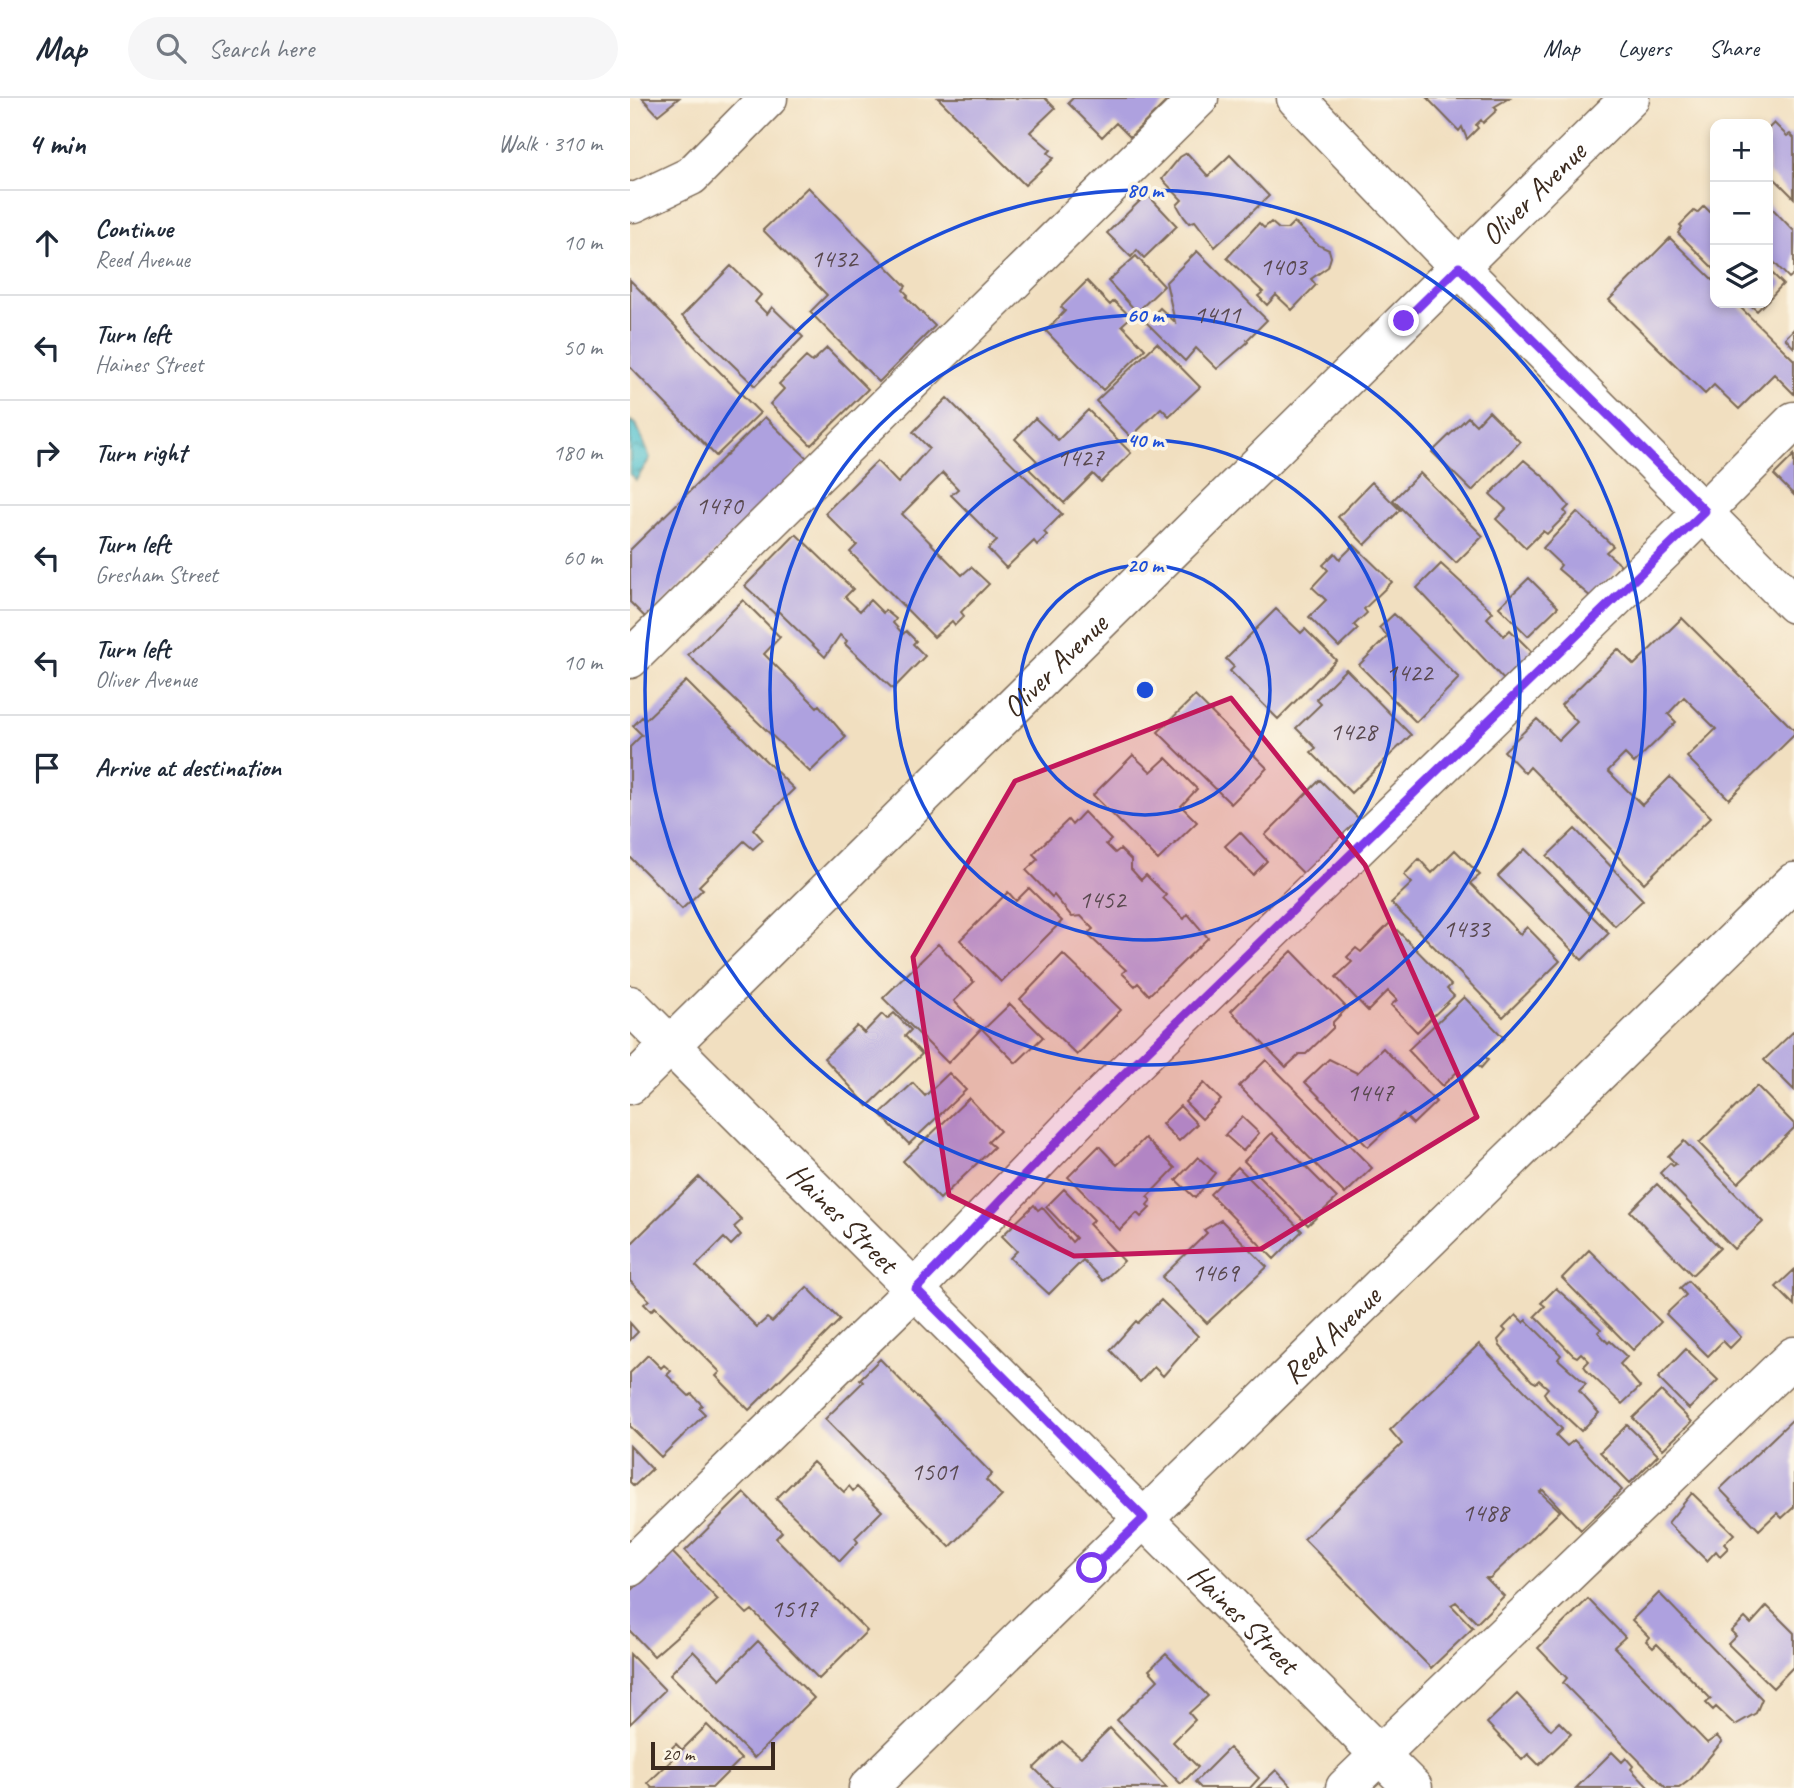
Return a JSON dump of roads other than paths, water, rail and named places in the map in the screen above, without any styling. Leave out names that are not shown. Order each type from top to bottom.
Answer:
[{"type":"street","points":[[630,201],[634,203],[691,176],[768,98]]},
{"type":"street","points":[[630,659],[1199,98]]},
{"type":"street","points":[[1296,98],[1459,267],[1705,511],[1794,604]]},
{"type":"street","name":"Oliver Avenue","points":[[630,1085],[1630,98]]},
{"type":"street","points":[[630,1567],[916,1289],[1093,1104],[1705,511],[1794,421]]},
{"type":"street","name":"Reed Avenue","points":[[868,1788],[1794,882]]},
{"type":"street","name":"Haines Street","points":[[630,1005],[1413,1788]]},
{"type":"street","points":[[1345,1788],[1794,1356]]},
{"type":"water","points":[[630,421],[636,424],[650,458],[636,480],[630,474]]}]
